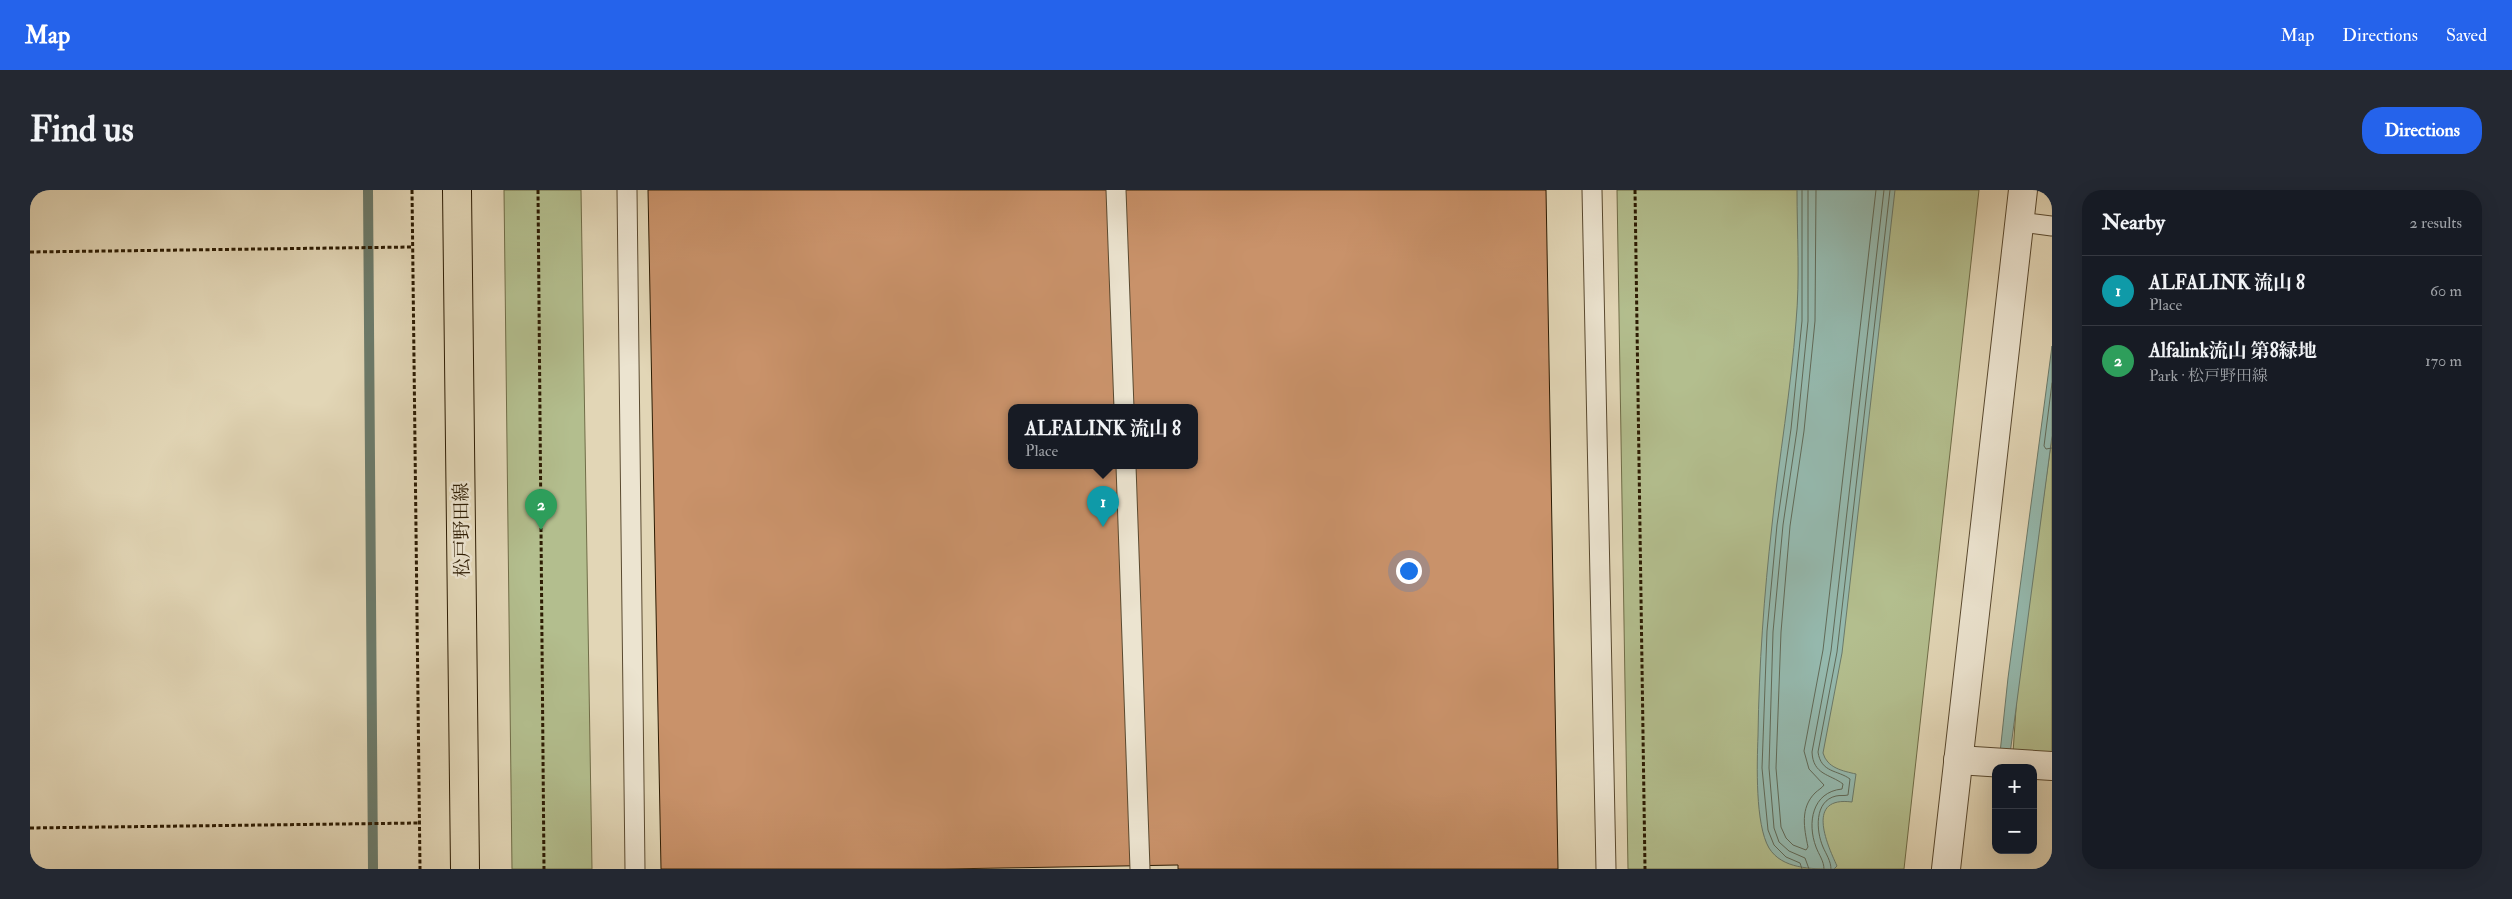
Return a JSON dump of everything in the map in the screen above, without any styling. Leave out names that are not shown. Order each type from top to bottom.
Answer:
[{"type":"main road","name":"松戸野田線","points":[[457,190],[465,869]]},
{"type":"street","points":[[1946,869],[2023,190]]},
{"type":"street","points":[[1958,760],[2040,766]]},
{"type":"lane","points":[[627,190],[635,869]]},
{"type":"lane","points":[[1116,190],[1124,404]]},
{"type":"lane","points":[[1592,190],[1606,869]]},
{"type":"lane","points":[[2020,222],[2052,226]]},
{"type":"lane","points":[[1126,469],[1140,869]]},
{"type":"path","points":[[412,190],[420,869]]},
{"type":"path","points":[[538,190],[544,869]]},
{"type":"path","points":[[1636,190],[1645,869]]},
{"type":"path","points":[[30,252],[412,247]]},
{"type":"path","points":[[30,828],[419,824]]},
{"type":"green space","points":[[504,190],[581,190],[592,869],[512,869]]},
{"type":"green space","points":[[1617,190],[1979,190],[1904,869],[1628,869]]},
{"type":"green space","points":[[2052,436],[2052,755],[2013,753],[2018,679]]},
{"type":"water","points":[[1797,190],[1895,190],[1842,653],[1823,753],[1832,765],[1841,770],[1856,774],[1852,802],[1838,802],[1829,806],[1824,813],[1825,834],[1837,866],[1834,869],[1807,868],[1789,864],[1775,855],[1764,837],[1758,794],[1757,762],[1764,604],[1794,347],[1797,306]]},
{"type":"water","points":[[2052,346],[2052,436],[2010,754],[2000,753],[2008,678]]},
{"type":"building","points":[[648,190],[1546,190],[1558,869],[1178,869],[1178,865],[945,869],[661,869]]},
{"type":"waterway","points":[[368,190],[373,869]]},
{"type":"place","name":"ALFALINK 流山 8","points":[[1103,527]]},
{"type":"place","name":"Alfalink流山 第8緑地","points":[[541,530]]}]
